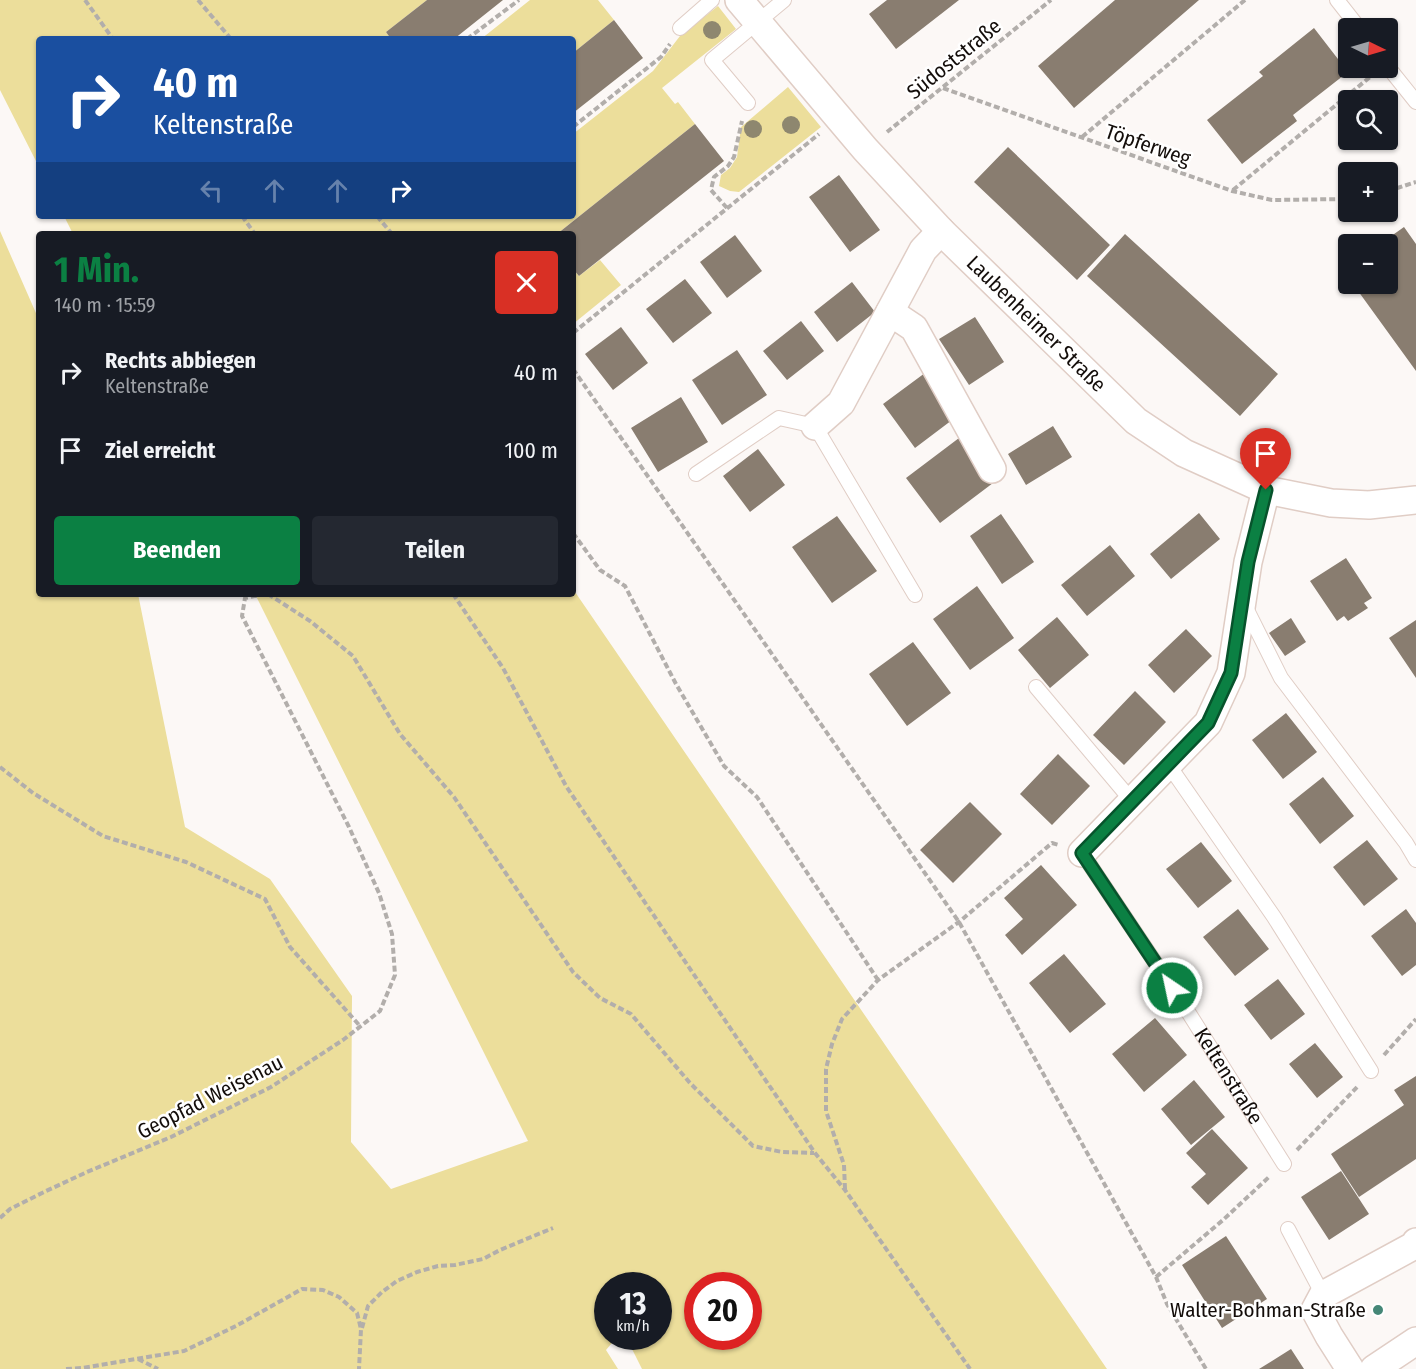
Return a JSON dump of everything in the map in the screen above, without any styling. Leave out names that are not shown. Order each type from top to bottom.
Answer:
[{"type":"street","name":"Laubenheimer Straße","points":[[739,0],[838,119],[941,231],[1136,420],[1184,453],[1266,490],[1331,503],[1369,505],[1416,500]]},
{"type":"street","points":[[815,426],[841,403],[922,250],[941,231]]},
{"type":"street","points":[[890,312],[914,328],[993,469]]},
{"type":"street","points":[[1082,853],[1208,723],[1231,673],[1248,562],[1266,490]]},
{"type":"street","points":[[1350,1369],[1315,1310],[1323,1295],[1416,1245]]},
{"type":"street","points":[[1374,1369],[1416,1341]]},
{"type":"lane","points":[[680,28],[712,0]]},
{"type":"lane","points":[[748,103],[712,60],[784,0]]},
{"type":"lane","points":[[1337,0],[1351,18]]},
{"type":"lane","points":[[1397,78],[1416,102]]},
{"type":"lane","points":[[696,474],[779,418],[815,426],[915,595]]},
{"type":"lane","points":[[1242,601],[1281,678],[1406,843],[1416,860]]},
{"type":"lane","points":[[1036,687],[1132,801]]},
{"type":"lane","points":[[1168,764],[1274,917],[1371,1071]]},
{"type":"lane","name":"Keltenstraße","points":[[1082,853],[1185,1007],[1284,1164]]},
{"type":"lane","points":[[1288,1229],[1323,1295]]},
{"type":"path","points":[[85,0],[111,36]]},
{"type":"path","points":[[198,0],[228,36]]},
{"type":"path","points":[[471,36],[519,0]]},
{"type":"path","name":"Südoststraße","points":[[884,134],[1051,0]]},
{"type":"path","points":[[1081,138],[1245,0]]},
{"type":"path","points":[[576,125],[661,57],[680,28]]},
{"type":"path","points":[[1232,191],[1369,78]]},
{"type":"path","name":"Töpferweg","points":[[943,88],[1232,191],[1272,200],[1338,199]]},
{"type":"path","points":[[727,208],[711,190],[714,177],[728,166],[734,157],[739,129],[748,103]]},
{"type":"path","points":[[576,331],[838,119]]},
{"type":"path","points":[[1398,188],[1416,182]]},
{"type":"path","points":[[380,219],[390,231]]},
{"type":"path","points":[[576,373],[959,922],[1156,1277],[1167,1304],[1206,1369]]},
{"type":"path","points":[[576,536],[600,570],[625,586],[676,684],[724,766],[757,797],[878,980]]},
{"type":"path","name":"Geopfad Weisenau","points":[[0,1218],[10,1209],[44,1192],[171,1137],[271,1087],[342,1040],[380,1011],[395,975],[392,934],[379,892],[349,827],[242,616],[245,598],[250,597]]},
{"type":"path","points":[[272,597],[310,621],[353,656],[400,734],[454,797],[573,972],[600,998],[632,1014],[690,1083],[753,1146],[782,1152],[815,1153]]},
{"type":"path","points":[[455,597],[503,668],[566,786],[815,1153],[845,1190],[970,1369]]},
{"type":"path","points":[[0,767],[33,793],[103,836],[186,862],[265,899],[290,947],[360,1026]]},
{"type":"path","points":[[845,1190],[844,1165],[826,1111],[826,1070],[832,1044],[842,1019],[878,980],[959,922],[1052,843],[1082,853]]},
{"type":"path","points":[[359,1369],[361,1329],[368,1306],[397,1281],[438,1266],[483,1259],[553,1228]]},
{"type":"path","points":[[66,1369],[184,1351],[236,1326],[302,1289],[323,1290],[339,1297],[357,1313],[361,1329]]},
{"type":"path","points":[[138,1359],[158,1369]]},
{"type":"shaded area","points":[[0,0],[427,0],[386,32],[389,36],[36,36],[36,161],[0,90]]},
{"type":"shaded area","points":[[530,0],[598,0],[614,20],[576,51],[576,36],[485,36]]},
{"type":"shaded area","points":[[718,6],[736,29],[662,88],[675,104],[678,102],[695,124],[576,219],[576,132],[653,71],[680,36]]},
{"type":"shaded area","points":[[788,87],[821,127],[739,192],[719,186],[721,175],[730,168],[737,157],[741,127]]},
{"type":"shaded area","points":[[66,219],[576,219],[561,231],[72,231]]},
{"type":"shaded area","points":[[0,231],[36,313],[36,597],[139,597],[185,827],[270,879],[352,996],[351,1142],[391,1189],[528,1141],[256,597],[576,597],[576,593],[1107,1369],[642,1369],[632,1350],[672,1350],[672,1272],[594,1272],[594,1350],[606,1350],[618,1369],[0,1369]]},
{"type":"shaded area","points":[[600,260],[621,285],[576,322],[576,272],[579,276]]},
{"type":"building","points":[[427,0],[503,0],[458,36],[389,36],[386,32]]},
{"type":"building","points":[[887,0],[959,0],[896,49],[869,14]]},
{"type":"building","points":[[1115,0],[1199,0],[1074,108],[1038,66]]},
{"type":"building","points":[[614,20],[643,58],[576,111],[576,51]]},
{"type":"building","points":[[1314,28],[1338,59],[1338,78],[1340,78],[1293,115],[1297,121],[1242,164],[1207,120],[1263,76],[1259,72]]},
{"type":"building","points":[[695,124],[724,161],[579,276],[576,272],[576,231],[561,231]]},
{"type":"building","points":[[1008,147],[1110,245],[1077,280],[974,182]]},
{"type":"building","points":[[839,175],[880,230],[850,252],[809,197]]},
{"type":"building","points":[[1404,227],[1416,244],[1416,371],[1360,294],[1398,294],[1398,234],[1394,234]]},
{"type":"building","points":[[1125,234],[1278,374],[1240,416],[1087,276]]},
{"type":"building","points":[[735,235],[762,271],[727,298],[700,262]]},
{"type":"building","points":[[685,279],[712,313],[673,343],[646,309]]},
{"type":"building","points":[[852,282],[875,312],[837,342],[814,312]]},
{"type":"building","points":[[975,317],[1004,362],[969,385],[939,339]]},
{"type":"building","points":[[801,321],[824,351],[787,380],[763,351]]},
{"type":"building","points":[[621,327],[648,363],[613,390],[585,354]]},
{"type":"building","points":[[737,350],[767,395],[722,425],[692,380]]},
{"type":"building","points":[[929,370],[960,414],[915,448],[883,404]]},
{"type":"building","points":[[681,397],[708,442],[658,472],[631,428]]},
{"type":"building","points":[[1053,426],[1072,457],[1026,485],[1008,454]]},
{"type":"building","points":[[959,438],[993,483],[940,523],[906,478]]},
{"type":"building","points":[[758,449],[785,485],[750,512],[723,476]]},
{"type":"building","points":[[1199,513],[1220,539],[1171,579],[1150,554]]},
{"type":"building","points":[[1001,514],[1034,562],[1002,584],[970,536]]},
{"type":"building","points":[[837,516],[877,571],[832,603],[792,547]]},
{"type":"building","points":[[1110,545],[1135,576],[1087,616],[1061,585]]},
{"type":"building","points":[[1346,558],[1372,598],[1364,603],[1368,608],[1348,621],[1344,616],[1337,621],[1310,581]]},
{"type":"building","points":[[977,586],[1014,638],[970,670],[933,619]]},
{"type":"building","points":[[1057,617],[1089,655],[1050,688],[1018,650]]},
{"type":"building","points":[[1291,618],[1306,642],[1285,656],[1269,633]]},
{"type":"building","points":[[1416,620],[1416,678],[1389,638]]},
{"type":"building","points":[[1186,629],[1212,656],[1174,693],[1148,665]]},
{"type":"building","points":[[913,642],[951,693],[907,726],[869,674]]},
{"type":"building","points":[[1135,691],[1166,722],[1124,765],[1093,735]]},
{"type":"building","points":[[1286,713],[1317,752],[1283,779],[1252,740]]},
{"type":"building","points":[[1058,754],[1090,786],[1052,825],[1020,794]]},
{"type":"building","points":[[1323,777],[1354,816],[1320,844],[1289,804]]},
{"type":"building","points":[[970,802],[1002,834],[953,883],[920,850]]},
{"type":"building","points":[[1367,840],[1398,879],[1364,906],[1333,867]]},
{"type":"building","points":[[1201,842],[1232,881],[1198,908],[1166,869]]},
{"type":"building","points":[[1041,865],[1077,905],[1022,955],[1005,935],[1023,919],[1004,898]]},
{"type":"building","points":[[1238,909],[1269,949],[1235,976],[1203,937]]},
{"type":"building","points":[[1406,909],[1416,923],[1416,965],[1402,976],[1371,936]]},
{"type":"building","points":[[1064,954],[1106,1004],[1070,1033],[1029,983]]},
{"type":"building","points":[[1278,979],[1305,1014],[1271,1040],[1244,1005]]},
{"type":"building","points":[[1155,1018],[1187,1055],[1144,1092],[1112,1054]]},
{"type":"building","points":[[1315,1043],[1343,1077],[1317,1098],[1289,1064]]},
{"type":"building","points":[[1416,1076],[1416,1159],[1359,1197],[1331,1154],[1404,1105],[1394,1090]]},
{"type":"building","points":[[1194,1080],[1225,1117],[1191,1145],[1161,1109]]},
{"type":"building","points":[[1212,1129],[1248,1168],[1208,1205],[1191,1187],[1206,1174],[1186,1153]]},
{"type":"building","points":[[1341,1171],[1369,1214],[1329,1240],[1301,1197]]},
{"type":"building","points":[[1226,1236],[1267,1299],[1222,1328],[1182,1265]]},
{"type":"building","points":[[1291,1349],[1304,1369],[1259,1369]]},
{"type":"place","name":"Walter-Bohman-Straße","points":[[1378,1310]]},
{"type":"route","points":[[1172,988],[1082,853],[1208,723],[1231,673],[1248,562],[1266,490]]}]
